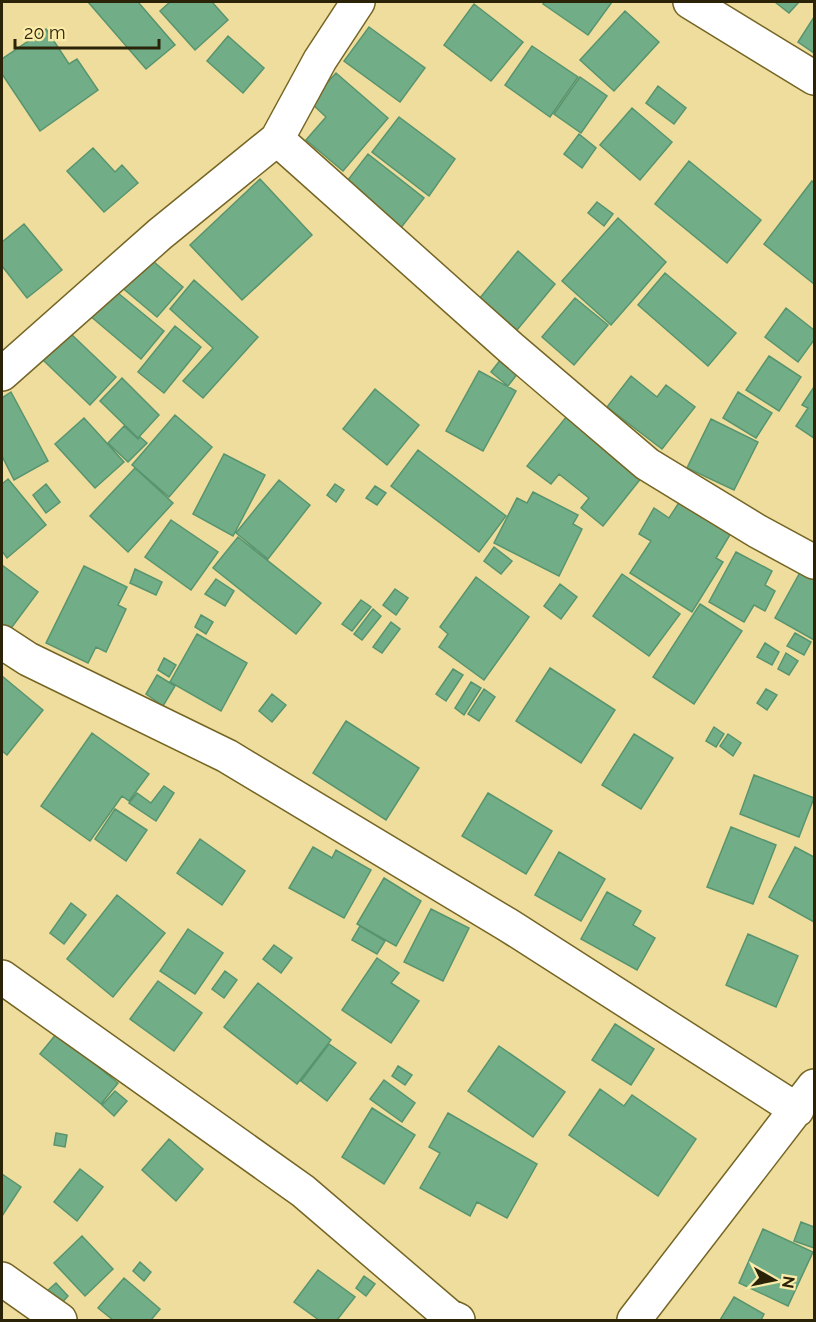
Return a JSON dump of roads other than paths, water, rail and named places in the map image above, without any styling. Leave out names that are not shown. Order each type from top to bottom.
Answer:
[{"type":"street","points":[[2,374],[160,234],[277,139],[320,60],[358,2]]},
{"type":"street","points":[[690,2],[814,78]]},
{"type":"street","points":[[277,139],[511,348],[647,464],[757,531],[814,562]]},
{"type":"street","points":[[2,642],[28,659],[227,756],[508,925],[806,1098],[634,1320]]},
{"type":"street","points":[[2,977],[303,1191],[449,1316],[458,1320]]},
{"type":"street","points":[[2,1279],[60,1320]]}]
